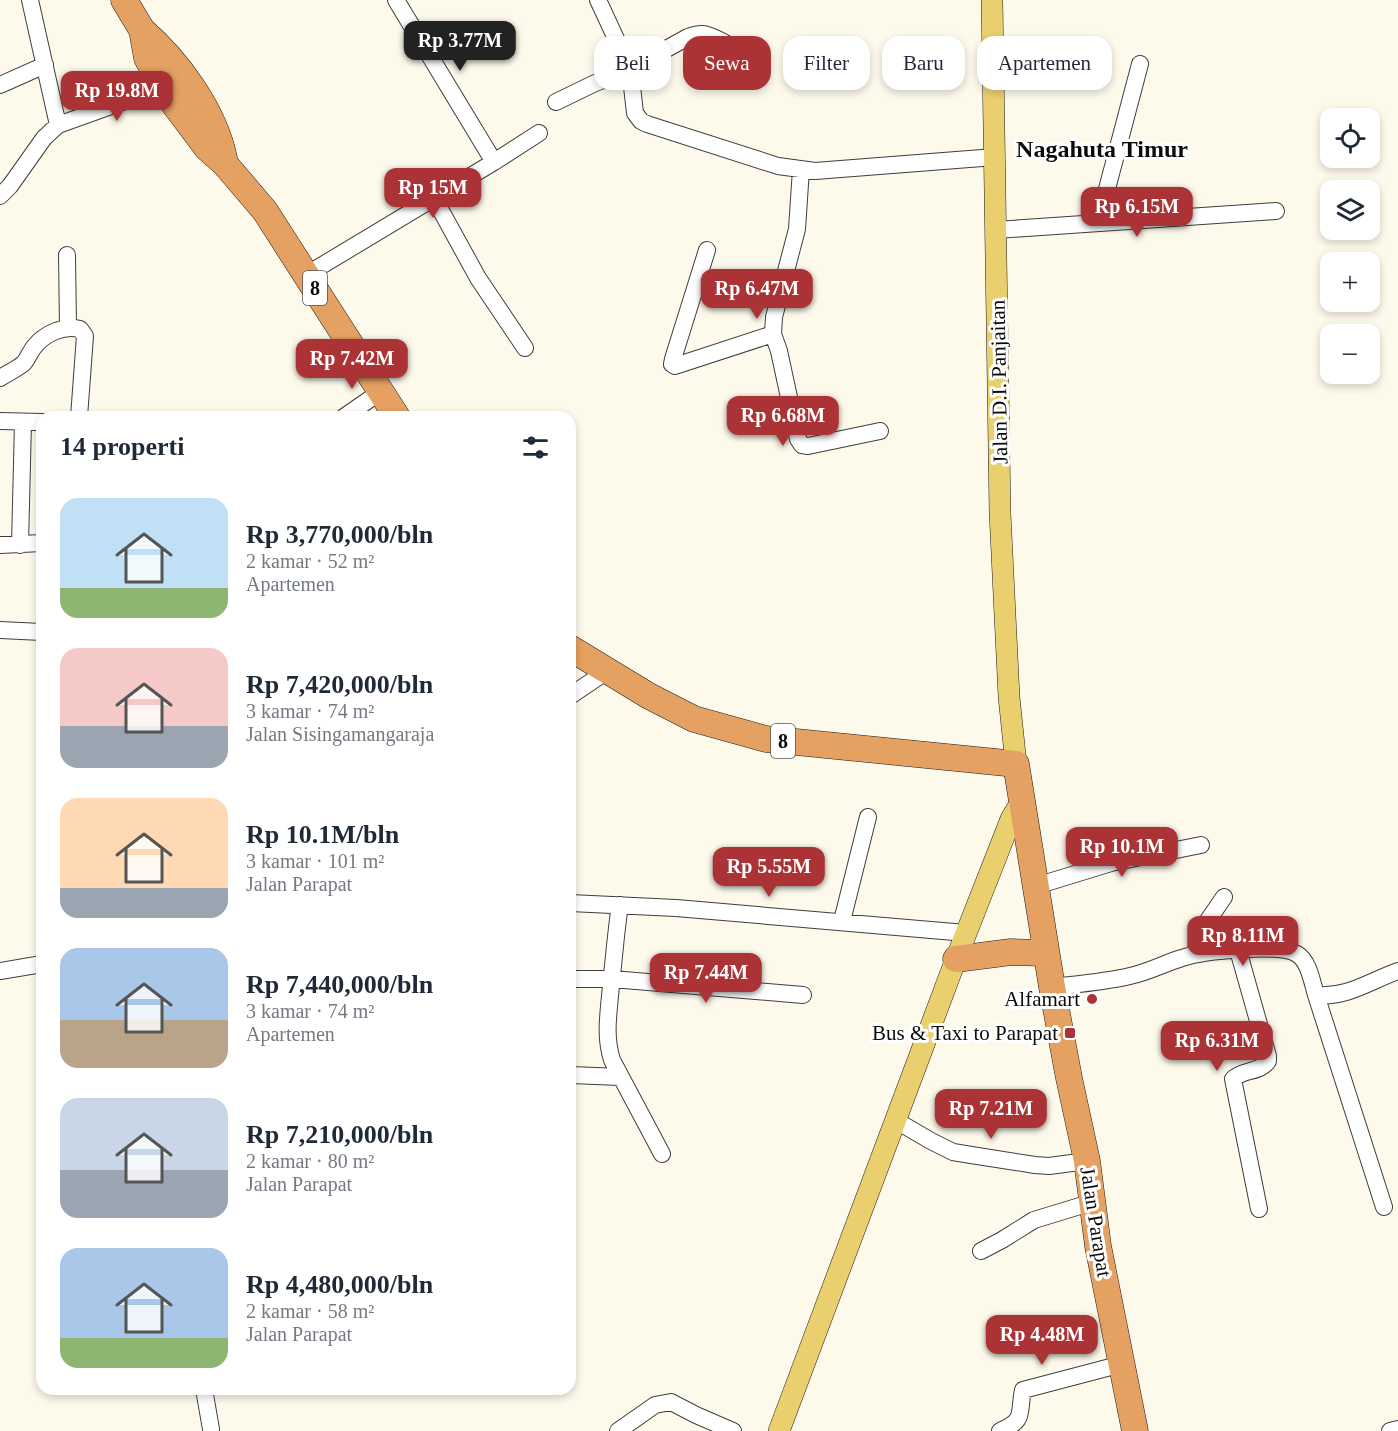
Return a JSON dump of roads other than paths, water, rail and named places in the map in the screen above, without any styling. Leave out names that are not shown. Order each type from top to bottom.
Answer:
[{"type":"highway","name":"8","points":[[124,0],[142,30],[163,49],[195,92],[220,140],[225,164]]},
{"type":"highway","name":"8","points":[[142,30],[147,58],[164,87],[207,148],[225,164],[265,211],[393,411]]},
{"type":"highway","name":"8","points":[[576,652],[649,696],[694,719],[766,739],[1016,764]]},
{"type":"highway","name":"Jalan Parapat","points":[[1016,764],[1052,987],[1087,1161],[1098,1246],[1135,1431]]},
{"type":"highway","points":[[956,959],[1011,952],[1046,953]]},
{"type":"main road","name":"Jalan D.I. Panjaitan","points":[[992,0],[1000,513],[1009,697],[1016,764]]},
{"type":"main road","points":[[779,1431],[966,933],[1011,819],[1021,802]]},
{"type":"street","points":[[30,0],[58,125]]},
{"type":"street","points":[[396,0],[494,162]]},
{"type":"street","points":[[598,0],[615,36]]},
{"type":"street","points":[[1098,223],[1140,64]]},
{"type":"street","points":[[0,86],[45,65]]},
{"type":"street","points":[[556,102],[594,83]]},
{"type":"street","points":[[0,196],[10,186],[44,138],[58,125],[164,87]]},
{"type":"street","points":[[632,90],[633,106],[637,118],[641,121],[778,166],[815,171],[995,157]]},
{"type":"street","points":[[306,275],[539,133]]},
{"type":"street","points":[[801,170],[797,229],[774,317],[773,334],[779,351],[798,439],[802,445],[808,446],[880,431]]},
{"type":"street","points":[[434,198],[478,278],[525,348]]},
{"type":"street","points":[[996,230],[1276,211]]},
{"type":"street","points":[[707,250],[672,364],[678,366],[773,334]]},
{"type":"street","points":[[67,255],[68,327]]},
{"type":"street","points":[[0,378],[19,367],[35,346],[48,335],[68,327],[80,329],[85,336],[79,411]]},
{"type":"street","points":[[353,411],[380,392]]},
{"type":"street","points":[[0,421],[36,422]]},
{"type":"street","points":[[20,545],[23,422]]},
{"type":"street","points":[[0,545],[36,544]]},
{"type":"street","points":[[0,630],[36,632]]},
{"type":"street","points":[[576,692],[607,671]]},
{"type":"street","points":[[842,921],[868,817]]},
{"type":"street","points":[[1036,886],[1111,863],[1201,845]]},
{"type":"street","points":[[1195,954],[1200,932],[1224,897]]},
{"type":"street","points":[[576,903],[842,921],[966,933]]},
{"type":"street","points":[[620,905],[607,1033],[608,1047],[612,1060],[662,1154]]},
{"type":"street","points":[[1238,950],[1268,1056],[1268,1061],[1263,1067],[1240,1074],[1233,1079],[1258,1209]]},
{"type":"street","points":[[1052,987],[1149,972],[1195,954],[1238,950],[1288,950],[1299,955],[1306,965],[1316,994],[1384,1207]]},
{"type":"street","points":[[0,971],[36,965]]},
{"type":"street","points":[[1316,994],[1328,996],[1356,990],[1398,971]]},
{"type":"street","points":[[576,979],[612,979],[803,995]]},
{"type":"street","points":[[576,1075],[621,1077]]},
{"type":"street","points":[[895,1120],[953,1152],[1049,1166],[1087,1161]]},
{"type":"street","points":[[981,1251],[1034,1220],[1093,1202]]},
{"type":"street","points":[[1000,1431],[1016,1424],[1021,1417],[1023,1390],[1122,1364]]},
{"type":"street","points":[[205,1395],[211,1429]]},
{"type":"street","points":[[618,1431],[655,1405],[672,1402],[734,1431]]},
{"type":"street","points":[[1390,1431],[1398,1429]]},
{"type":"place","name":"Alfamart","points":[[1092,999]]},
{"type":"place","name":"Bus & Taxi to Parapat","points":[[1070,1033]]},
{"type":"district","name":"Nagahuta Timur","points":[[1102,149]]}]
